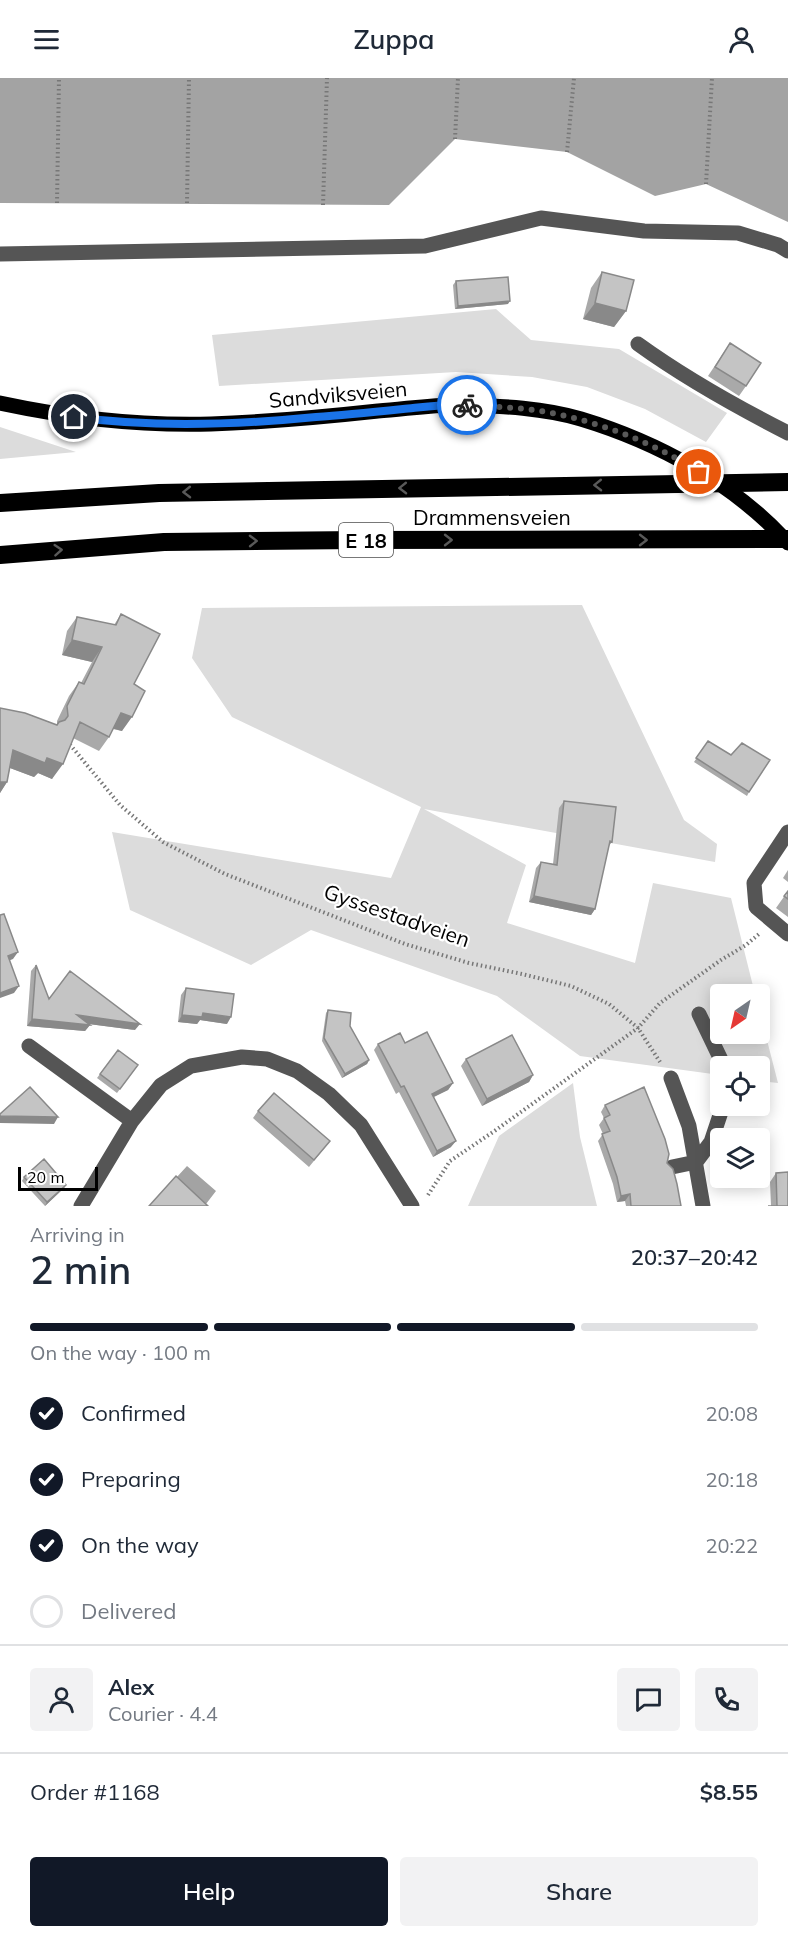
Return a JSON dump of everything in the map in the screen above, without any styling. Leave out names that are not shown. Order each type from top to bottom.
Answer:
[{"type":"highway","name":"Drammensveien","points":[[0,503],[159,493],[788,482]]},
{"type":"highway","name":"Drammensveien","points":[[0,555],[164,542],[788,541]]},
{"type":"main road","name":"Sandviksveien","points":[[0,404],[97,420],[182,425],[290,419],[444,405],[525,409],[553,413],[579,419],[625,435],[685,463],[728,491],[788,541]]},
{"type":"street","points":[[0,254],[425,246],[541,218],[644,231],[738,233],[778,245],[788,251]]},
{"type":"street","points":[[638,344],[655,357],[743,410],[788,434]]},
{"type":"street","points":[[788,832],[754,883],[756,907],[788,934]]},
{"type":"street","points":[[699,1014],[719,1056]]},
{"type":"street","points":[[29,1046],[132,1121]]},
{"type":"street","points":[[81,1206],[132,1121],[161,1085],[191,1066],[242,1057],[267,1059],[297,1071],[329,1094],[361,1125],[412,1206]]},
{"type":"street","points":[[671,1078],[689,1126],[703,1206]]},
{"type":"street","points":[[672,1167],[696,1162],[711,1142],[720,1116]]},
{"type":"path","points":[[57,203],[59,78]]},
{"type":"path","points":[[187,203],[189,78]]},
{"type":"path","points":[[324,205],[327,78]]},
{"type":"path","points":[[455,139],[458,78]]},
{"type":"path","points":[[567,152],[573,78]]},
{"type":"path","points":[[706,184],[712,78]]},
{"type":"path","name":"Gyssestadveien","points":[[64,738],[72,744],[96,778],[120,805],[164,842],[205,863],[290,900],[405,944],[469,963],[571,986],[609,1004],[638,1028],[671,1078]]},
{"type":"path","points":[[427,1197],[450,1161],[638,1028],[660,1004],[746,945],[773,921]]},
{"type":"shaded area","points":[[0,78],[788,78],[788,222],[706,184],[655,196],[567,152],[455,139],[389,205],[0,203]]},
{"type":"shaded area","points":[[496,309],[531,340],[619,349],[727,413],[706,442],[645,409],[587,387],[532,377],[456,372],[219,386],[212,335]]},
{"type":"shaded area","points":[[0,427],[76,452],[0,459]]},
{"type":"shaded area","points":[[582,605],[684,820],[717,844],[715,862],[424,809],[526,865],[507,923],[635,963],[653,883],[731,898],[752,984],[710,984],[710,1044],[768,1044],[778,1083],[770,1082],[770,1056],[710,1056],[710,1074],[580,1056],[497,996],[311,930],[251,965],[130,910],[112,832],[391,878],[421,807],[232,717],[192,658],[202,608]]},
{"type":"shaded area","points":[[573,1083],[580,1137],[597,1206],[468,1206],[499,1136]]},
{"type":"shaded area","points":[[187,1166],[216,1191],[206,1204],[176,1178]]},
{"type":"building","points":[[602,272],[634,280],[626,311],[595,303]]},
{"type":"building","points":[[508,277],[510,301],[458,306],[456,281]]},
{"type":"building","points":[[730,343],[761,363],[746,386],[715,367]]},
{"type":"building","points":[[121,614],[160,634],[134,684],[145,691],[132,717],[121,713],[109,737],[80,722],[63,764],[47,758],[45,763],[13,750],[7,782],[0,782],[0,708],[25,713],[57,725],[65,720],[68,716],[67,706],[79,682],[84,684],[102,647],[72,640],[77,617],[116,625]]},
{"type":"building","points":[[708,741],[731,755],[742,743],[770,760],[749,792],[696,758]]},
{"type":"building","points":[[564,801],[616,807],[612,842],[610,841],[595,909],[534,896],[541,862],[557,865]]},
{"type":"building","points":[[4,914],[18,952],[8,956],[19,986],[0,993],[0,915]]},
{"type":"building","points":[[36,965],[49,999],[70,971],[140,1024],[77,1015],[90,1025],[32,1019]]},
{"type":"building","points":[[186,988],[234,994],[231,1017],[203,1013],[202,1017],[182,1015]]},
{"type":"building","points":[[328,1010],[351,1013],[350,1026],[369,1060],[345,1074],[324,1038]]},
{"type":"building","points":[[427,1032],[453,1083],[432,1094],[456,1141],[437,1151],[404,1086],[401,1087],[378,1044],[400,1033],[405,1043]]},
{"type":"building","points":[[512,1035],[533,1075],[487,1099],[466,1059]]},
{"type":"building","points":[[118,1050],[138,1065],[120,1089],[100,1074]]},
{"type":"building","points":[[30,1087],[58,1117],[0,1116],[0,1114]]},
{"type":"building","points":[[644,1087],[665,1139],[669,1154],[667,1163],[673,1169],[681,1206],[631,1206],[630,1194],[621,1196],[602,1134],[610,1131],[604,1118],[610,1115],[605,1105]]},
{"type":"building","points":[[274,1093],[330,1141],[314,1160],[258,1111]]},
{"type":"building","points":[[44,1159],[66,1185],[47,1202],[24,1177]]},
{"type":"building","points":[[788,1172],[788,1206],[777,1206],[776,1173]]},
{"type":"building","points":[[176,1176],[208,1206],[149,1206]]},
{"type":"way so far","points":[[467,405],[525,409],[579,419],[660,450],[699,472]]},
{"type":"route","points":[[74,417],[182,425],[243,423],[444,405],[467,405]]}]
